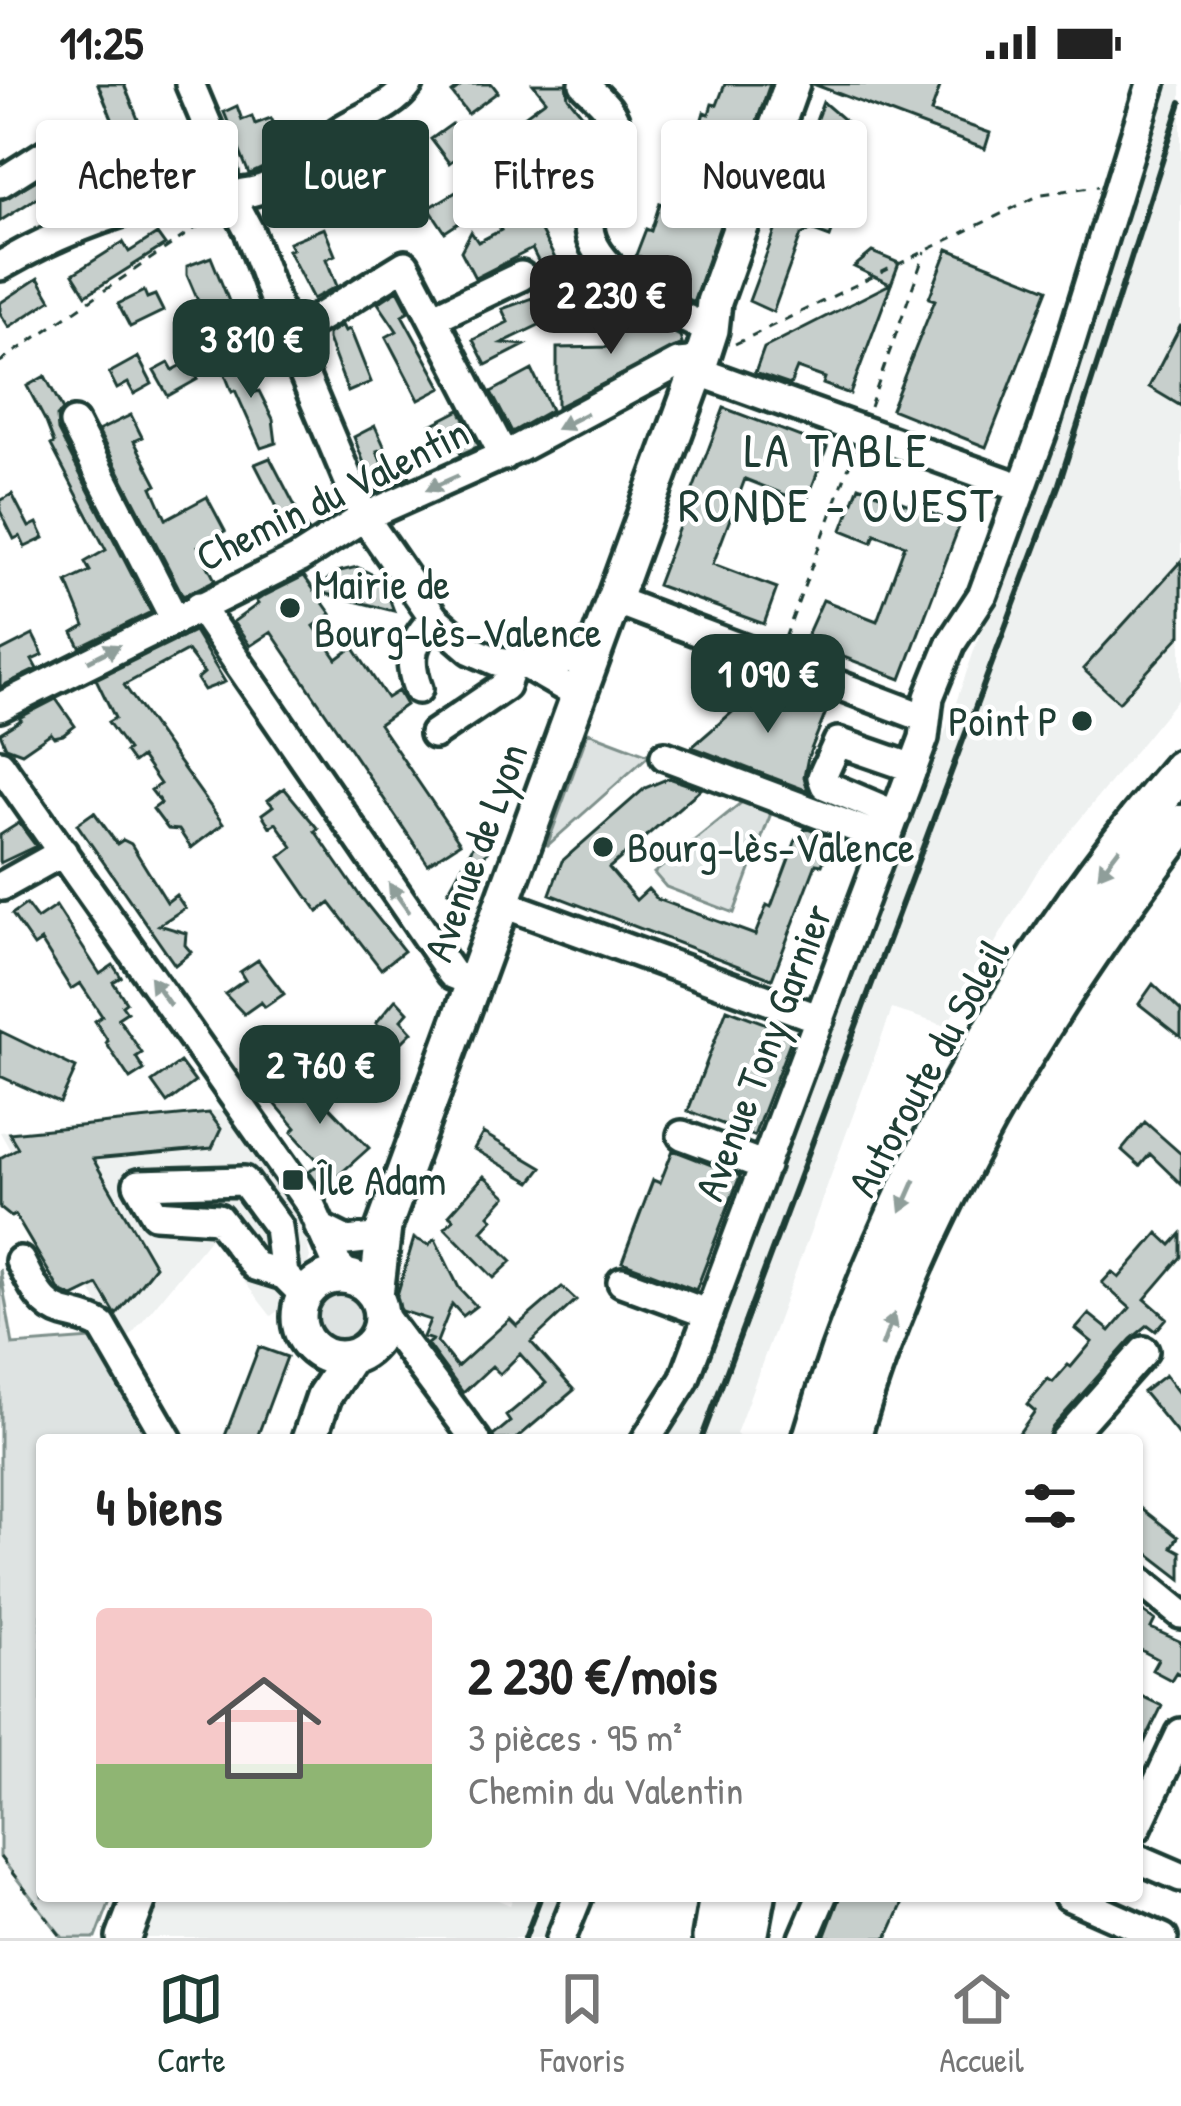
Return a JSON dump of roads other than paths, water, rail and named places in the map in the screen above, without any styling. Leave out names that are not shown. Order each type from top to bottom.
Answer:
[{"type":"highway","name":"Autoroute du Soleil","points":[[815,1434],[867,1287],[926,1154],[995,1030],[1075,908],[1181,770]]},
{"type":"highway","name":"Autoroute du Soleil","points":[[851,1434],[899,1300],[959,1169],[1027,1046],[1104,926],[1181,825]]},
{"type":"highway","points":[[713,1938],[719,1902]]},
{"type":"highway","points":[[747,1938],[754,1902]]},
{"type":"main road","points":[[614,600],[703,354],[714,302],[792,84]]},
{"type":"main road","points":[[703,354],[728,307],[812,84]]},
{"type":"main road","name":"Avenue de Lyon","points":[[339,1304],[379,1232],[614,600]]},
{"type":"main road","points":[[311,1434],[324,1396],[339,1304]]},
{"type":"main road","points":[[124,1938],[138,1902]]},
{"type":"street","points":[[190,84],[205,120]]},
{"type":"street","points":[[238,193],[255,192],[278,181],[339,131],[373,114],[409,84]]},
{"type":"street","points":[[584,84],[611,111],[616,130],[588,223],[595,248],[703,354],[862,431],[1022,488]]},
{"type":"street","name":"Avenue Tony Garnier","points":[[650,1434],[684,1380],[892,827],[951,643],[983,594],[1123,182],[1151,84]]},
{"type":"street","points":[[0,183],[36,160]]},
{"type":"street","points":[[238,213],[364,517],[434,618],[471,650],[519,664],[590,668]]},
{"type":"street","points":[[0,266],[76,228]]},
{"type":"street","points":[[288,337],[405,265],[503,456]]},
{"type":"street","points":[[433,318],[521,275]]},
{"type":"street","name":"Chemin du Valentin","points":[[0,706],[298,559],[364,517],[503,456],[703,354]]},
{"type":"street","points":[[74,422],[186,612],[310,769],[452,974],[475,983]]},
{"type":"street","points":[[614,600],[925,718]]},
{"type":"street","points":[[418,689],[409,663],[417,635],[434,618]]},
{"type":"street","points":[[434,734],[505,686],[519,664]]},
{"type":"street","points":[[892,827],[825,785],[822,777],[838,742],[913,768]]},
{"type":"street","points":[[665,756],[892,827]]},
{"type":"street","points":[[0,764],[311,1206],[339,1304]]},
{"type":"street","points":[[2,886],[63,852]]},
{"type":"street","points":[[504,904],[820,1018]]},
{"type":"street","points":[[682,1135],[765,1166]]},
{"type":"street","points":[[339,1304],[255,1265],[218,1218],[155,1214],[138,1184],[244,1181],[339,1304],[392,1348],[413,1358],[471,1434]]},
{"type":"street","points":[[319,1227],[347,1241],[379,1232]]},
{"type":"street","points":[[20,1261],[50,1306],[102,1326],[165,1434]]},
{"type":"street","points":[[622,1282],[709,1314]]},
{"type":"street","points":[[1070,1434],[1144,1351]]},
{"type":"street","points":[[1143,1586],[1181,1614]]},
{"type":"street","points":[[1143,1814],[1181,1733]]},
{"type":"street","points":[[1143,1861],[1181,1877]]},
{"type":"street","points":[[561,1938],[576,1902]]},
{"type":"street","points":[[804,1938],[819,1902]]},
{"type":"street","points":[[1088,1938],[1103,1904],[1163,1938]]},
{"type":"railway","points":[[703,1434],[1059,484],[1181,102]]},
{"type":"railway","points":[[525,1938],[539,1902]]},
{"type":"place","name":"Mairie de Bourg-lès-Valence","points":[[290,608]]},
{"type":"place","name":"Point P","points":[[1082,721]]},
{"type":"place","name":"Bourg-lès-Valence","points":[[603,847]]},
{"type":"place","name":"Île Adam","points":[[293,1180]]},
{"type":"district","name":"LA TABLE RONDE - OUEST","points":[[837,478]]}]
